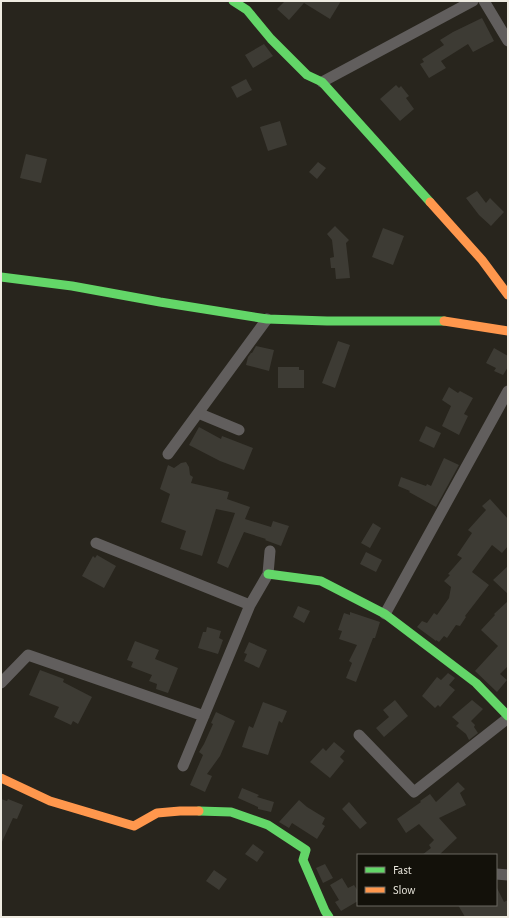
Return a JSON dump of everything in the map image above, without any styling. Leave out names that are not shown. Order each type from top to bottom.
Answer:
[{"type":"street","points":[[233,1],[247,10],[271,39],[307,75],[322,82],[482,260],[508,295]]},
{"type":"street","points":[[322,82],[473,1]]},
{"type":"street","points":[[484,1],[508,41]]},
{"type":"street","points":[[1,277],[72,286],[267,319],[327,321],[443,321],[508,332]]},
{"type":"street","points":[[168,454],[267,319]]},
{"type":"street","points":[[385,614],[508,390]]},
{"type":"street","points":[[198,413],[239,430]]},
{"type":"street","points":[[96,543],[250,605]]},
{"type":"street","points":[[184,766],[250,605],[268,574],[270,551]]},
{"type":"street","points":[[268,574],[320,581],[385,614],[476,683],[508,717],[414,792],[359,734]]},
{"type":"street","points":[[2,682],[28,655],[204,716]]},
{"type":"street","points":[[1,778],[50,801],[134,826],[157,813],[180,811],[231,812],[268,825],[306,850],[303,860],[325,912],[329,917]]},
{"type":"street","points":[[497,874],[508,875]]},
{"type":"building","points":[[285,1],[341,1],[330,19],[304,3],[289,20],[277,9]]},
{"type":"building","points":[[482,18],[494,41],[473,52],[468,44],[441,61],[446,68],[429,78],[420,64],[424,62],[422,59],[444,45],[440,40]]},
{"type":"building","points":[[264,44],[273,56],[253,68],[245,55]]},
{"type":"building","points":[[246,79],[252,90],[237,98],[231,87]]},
{"type":"building","points":[[396,85],[399,88],[401,86],[409,96],[406,98],[414,109],[400,121],[380,99]]},
{"type":"building","points":[[280,121],[287,145],[268,151],[260,127]]},
{"type":"building","points":[[26,154],[47,159],[41,183],[20,178]]},
{"type":"building","points":[[318,162],[326,168],[317,179],[309,172]]},
{"type":"building","points":[[477,191],[486,203],[490,198],[504,212],[491,226],[479,215],[466,198]]},
{"type":"building","points":[[335,226],[349,240],[346,243],[350,278],[336,279],[335,268],[331,268],[330,258],[334,257],[332,240],[327,234]]},
{"type":"building","points":[[383,228],[404,236],[393,265],[372,257]]},
{"type":"building","points":[[338,341],[350,345],[335,388],[322,383]]},
{"type":"building","points":[[256,346],[274,350],[269,371],[246,365],[248,357]]},
{"type":"building","points":[[494,348],[508,356],[508,367],[503,375],[494,371],[496,368],[486,363]]},
{"type":"building","points":[[278,367],[299,367],[299,370],[304,370],[304,388],[278,388]]},
{"type":"building","points":[[449,387],[458,393],[460,391],[473,398],[464,414],[468,416],[459,435],[442,426],[451,406],[442,400]]},
{"type":"building","points":[[426,426],[441,433],[434,448],[419,441]]},
{"type":"building","points":[[199,427],[221,439],[222,436],[253,448],[244,470],[220,461],[189,445]]},
{"type":"building","points":[[444,458],[459,465],[436,507],[409,492],[410,491],[398,486],[401,477],[426,486],[427,484],[431,486]]},
{"type":"building","points":[[186,462],[189,467],[190,475],[193,477],[191,483],[229,492],[227,499],[250,507],[245,519],[271,527],[273,521],[289,526],[281,546],[265,540],[266,539],[244,532],[228,568],[217,563],[235,513],[216,509],[202,556],[180,549],[186,531],[161,522],[170,494],[160,489],[168,465],[174,468],[181,463]]},
{"type":"building","points":[[490,499],[508,519],[508,546],[502,553],[492,545],[472,572],[489,585],[465,616],[466,617],[460,626],[456,625],[447,638],[444,636],[439,642],[436,641],[417,627],[422,621],[427,623],[434,613],[437,615],[449,598],[451,587],[444,581],[462,558],[457,555],[472,533],[468,530],[486,510],[482,506]]},
{"type":"building","points":[[373,523],[381,528],[370,548],[361,543]]},
{"type":"building","points":[[366,552],[382,560],[376,572],[360,564]]},
{"type":"building","points":[[97,555],[116,566],[104,588],[82,576],[93,556],[95,558]]},
{"type":"building","points":[[508,566],[508,594],[493,580]]},
{"type":"building","points":[[508,601],[508,666],[500,674],[507,680],[497,692],[475,671],[498,646],[481,630],[495,615],[494,614]]},
{"type":"building","points":[[298,606],[310,611],[304,623],[293,617]]},
{"type":"building","points":[[350,612],[380,622],[375,638],[373,638],[356,682],[346,678],[352,663],[349,661],[357,645],[339,639],[342,631],[338,630],[344,613],[350,615]]},
{"type":"building","points":[[207,627],[221,631],[219,638],[223,640],[218,654],[198,648],[203,632],[206,632]]},
{"type":"building","points":[[135,641],[159,650],[155,659],[178,668],[168,693],[156,689],[157,684],[149,681],[152,675],[131,667],[133,662],[127,660]]},
{"type":"building","points":[[249,642],[267,650],[259,668],[244,661],[247,654],[244,653]]},
{"type":"building","points":[[40,670],[64,679],[63,682],[92,697],[78,724],[73,721],[71,725],[54,717],[59,707],[29,695]]},
{"type":"building","points":[[448,673],[455,678],[449,685],[455,690],[440,707],[438,705],[435,708],[422,696],[437,677],[441,680]]},
{"type":"building","points":[[395,700],[408,716],[384,737],[376,728],[389,717],[383,710]]},
{"type":"building","points":[[472,700],[483,709],[471,721],[475,725],[474,727],[478,733],[469,740],[466,734],[456,726],[459,723],[452,717]]},
{"type":"building","points":[[263,702],[287,711],[282,723],[279,721],[268,755],[242,747],[249,726],[253,728]]},
{"type":"building","points":[[216,712],[235,721],[220,756],[207,774],[212,776],[205,792],[190,785],[203,755],[199,752],[213,724],[211,723]]},
{"type":"building","points":[[334,742],[345,751],[340,757],[344,761],[330,778],[310,762],[323,748],[326,751]]},
{"type":"building","points":[[458,782],[465,789],[460,793],[466,805],[439,818],[457,838],[440,854],[423,854],[431,848],[429,845],[434,840],[419,824],[406,833],[397,819],[430,794],[436,802]]},
{"type":"building","points":[[242,788],[259,795],[257,797],[274,802],[271,812],[258,809],[258,807],[238,798]]},
{"type":"building","points":[[1,799],[7,801],[8,799],[23,805],[17,819],[13,818],[1,844]]},
{"type":"building","points":[[299,800],[307,807],[325,818],[322,824],[325,826],[317,839],[292,823],[289,828],[279,822]]},
{"type":"building","points":[[349,802],[367,823],[360,829],[342,809]]},
{"type":"building","points":[[253,844],[264,852],[257,862],[245,854]]},
{"type":"building","points":[[325,864],[333,878],[323,883],[316,868]]},
{"type":"building","points":[[214,870],[227,879],[219,890],[206,881]]},
{"type":"building","points":[[342,878],[348,888],[354,885],[357,890],[357,902],[341,911],[335,902],[339,900],[330,885]]},
{"type":"building","points":[[497,888],[504,902],[508,900],[508,917],[465,917],[459,906],[497,906]]},
{"type":"traffic: fast","points":[[233,1],[247,10],[271,39],[307,75],[322,82],[430,202]]},
{"type":"traffic: fast","points":[[1,277],[72,286],[267,319],[327,321],[444,321]]},
{"type":"traffic: fast","points":[[268,574],[321,581],[385,614],[476,683],[508,716]]},
{"type":"traffic: fast","points":[[199,811],[231,812],[268,825],[306,850],[303,860],[329,917]]},
{"type":"traffic: slow","points":[[430,202],[482,260],[508,295]]},
{"type":"traffic: slow","points":[[444,321],[508,331]]},
{"type":"traffic: slow","points":[[1,778],[50,801],[134,826],[157,813],[199,811]]}]
